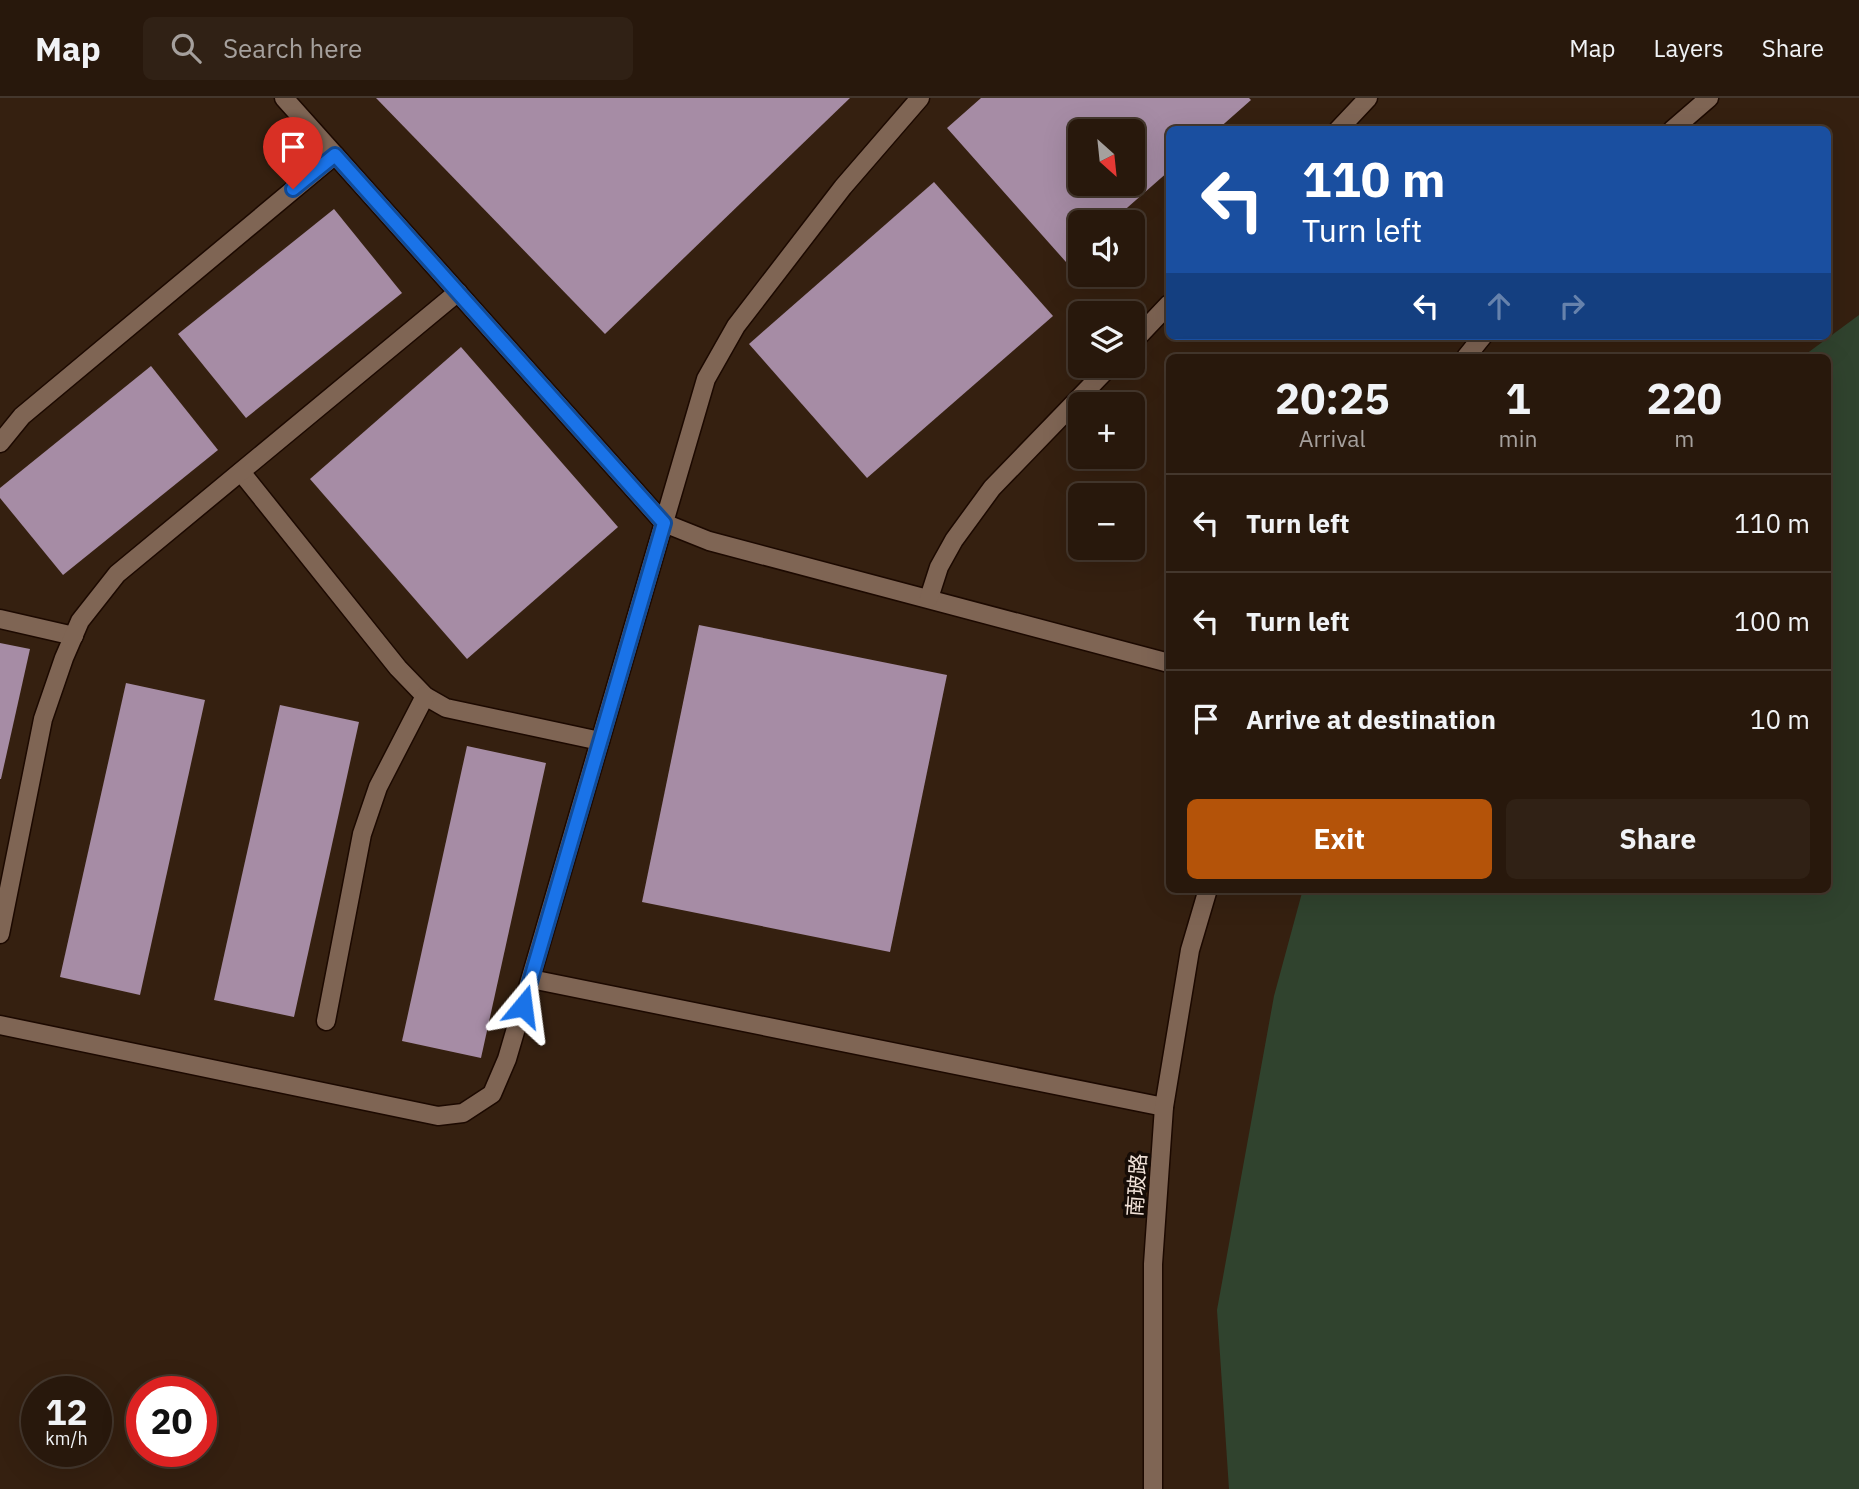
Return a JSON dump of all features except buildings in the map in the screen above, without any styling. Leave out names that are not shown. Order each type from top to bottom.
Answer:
[{"type":"street","points":[[284,98],[664,523],[709,541],[1166,662]]},
{"type":"street","points":[[0,1025],[438,1116],[463,1113],[492,1094],[507,1059],[531,979],[706,379],[736,326],[843,187],[920,98]]},
{"type":"street","points":[[1342,126],[1368,98]]},
{"type":"street","points":[[1677,126],[1709,98]]},
{"type":"street","points":[[0,443],[22,416],[335,155]]},
{"type":"street","points":[[0,934],[43,719],[80,621],[117,574],[458,292]]},
{"type":"street","points":[[1145,329],[1166,307]]},
{"type":"street","points":[[1468,354],[1480,340]]},
{"type":"street","points":[[929,598],[939,568],[954,540],[992,488],[1098,378]]},
{"type":"street","points":[[241,472],[397,668],[425,696],[446,708],[600,741]]},
{"type":"street","points":[[0,619],[74,636]]},
{"type":"street","points":[[326,1021],[362,834],[378,787],[425,696]]},
{"type":"street","name":"南玻路","points":[[1153,1489],[1153,1264],[1164,1107],[1190,950],[1207,893]]},
{"type":"street","points":[[531,979],[1164,1107]]},
{"type":"green space","points":[[1859,315],[1859,1489],[1229,1489],[1217,1310],[1274,996],[1302,893],[1831,893],[1831,354],[1806,354],[1825,340],[1831,340],[1831,336]]},
{"type":"route","points":[[293,189],[335,155],[664,523],[523,1006]]}]
